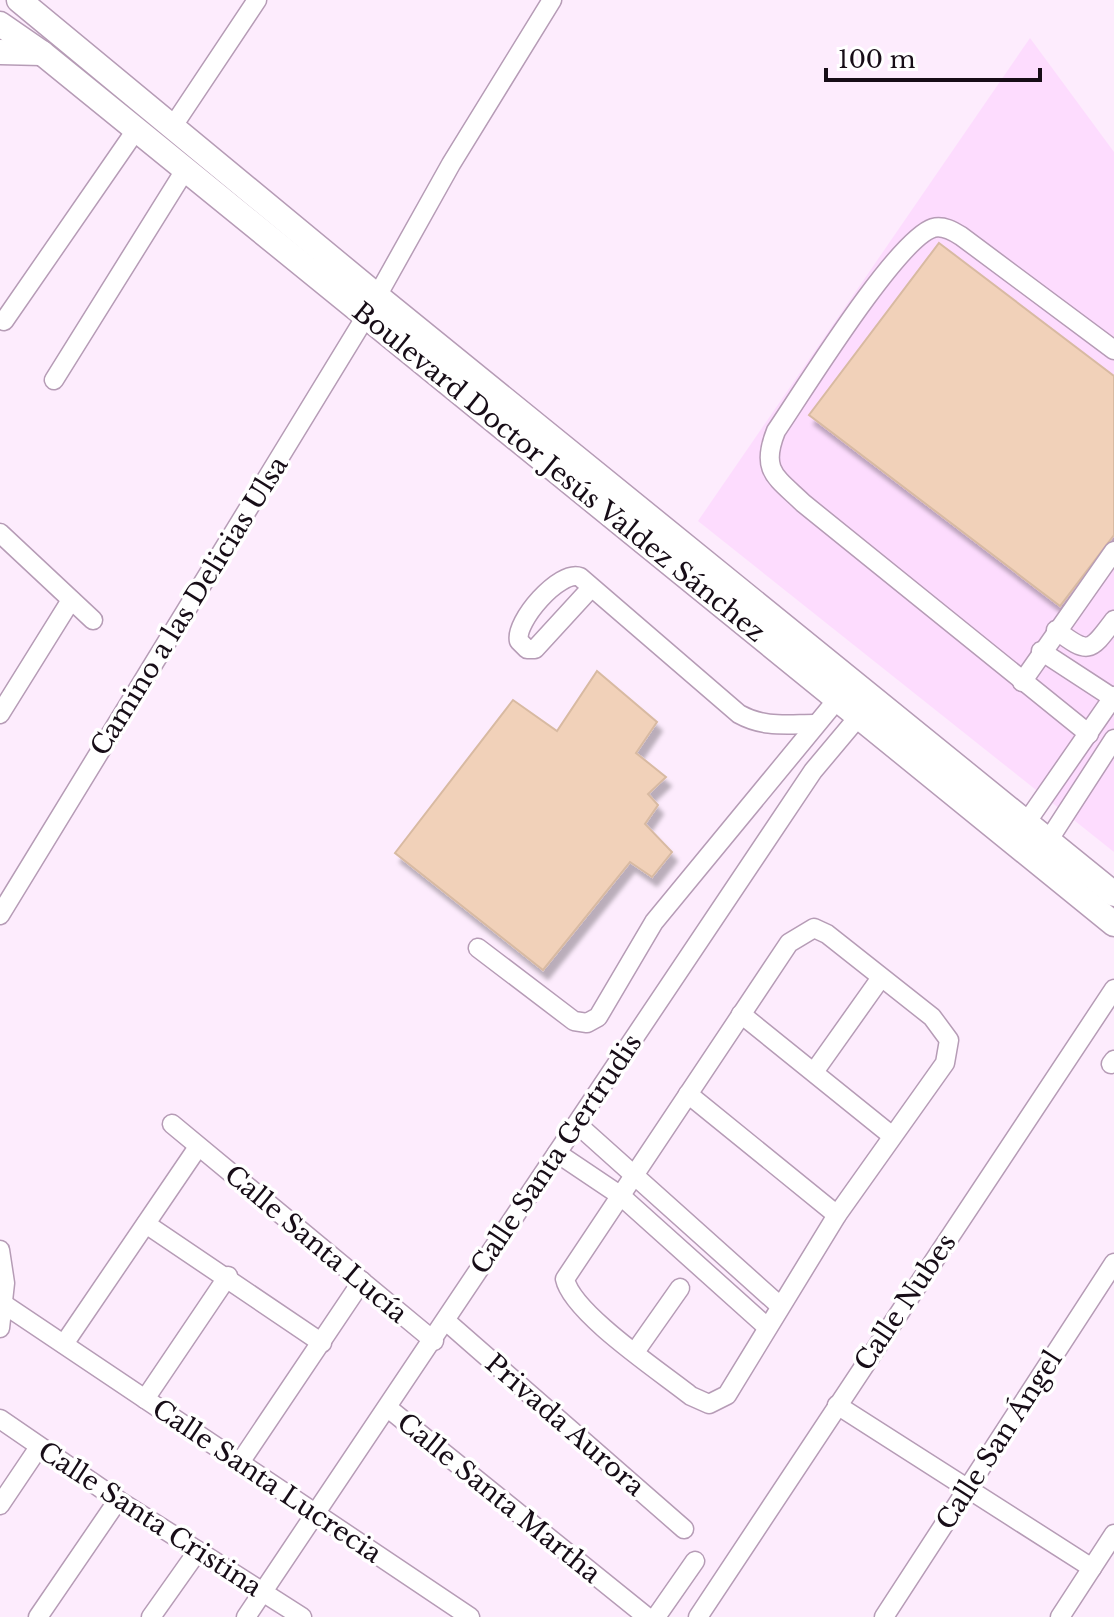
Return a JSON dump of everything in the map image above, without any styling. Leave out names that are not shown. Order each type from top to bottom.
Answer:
[{"type":"main road","name":"Boulevard Doctor Jesús Valdez Sánchez","points":[[19,0],[173,126],[371,306]]},
{"type":"main road","points":[[0,8],[86,56]]},
{"type":"main road","name":"Boulevard Doctor Jesús Valdez Sánchez","points":[[0,24],[42,53],[185,170],[371,306],[845,689],[876,699],[1114,894]]},
{"type":"main road","points":[[0,52],[42,53]]},
{"type":"main road","name":"Boulevard Doctor Jesús Valdez Sánchez","points":[[845,689],[858,717],[1114,924]]},
{"type":"street","points":[[173,126],[257,0]]},
{"type":"street","name":"Camino a las Delicias Ulsa","points":[[0,915],[371,306],[451,164],[552,0]]},
{"type":"street","points":[[4,321],[136,130]]},
{"type":"street","points":[[54,380],[185,170]]},
{"type":"street","points":[[1089,734],[803,503],[775,475],[770,467],[769,449],[776,431],[890,266],[932,228],[944,227],[961,236],[1114,350]]},
{"type":"street","points":[[1,536],[93,620]]},
{"type":"street","points":[[1022,682],[1114,551]]},
{"type":"street","points":[[591,588],[739,714],[754,722],[776,725],[815,724]]},
{"type":"street","points":[[0,714],[71,600]]},
{"type":"street","points":[[1056,630],[1078,647],[1093,647],[1114,620]]},
{"type":"street","points":[[1026,823],[1113,697],[1041,651]]},
{"type":"street","points":[[478,948],[574,1021],[587,1023],[598,1017],[654,922],[845,689]]},
{"type":"street","name":"Calle Santa Gertrudis","points":[[246,1617],[314,1512],[434,1341],[813,771],[876,699]]},
{"type":"street","points":[[1048,841],[1112,747]]},
{"type":"street","points":[[809,929],[819,930],[880,979],[921,1007],[940,1027],[949,1040],[945,1063],[837,1215],[722,1400],[709,1404],[691,1396],[635,1352],[569,1294],[565,1279],[569,1269],[635,1176],[789,943],[809,929]]},
{"type":"street","points":[[814,1072],[880,979]]},
{"type":"street","name":"Calle Nubes","points":[[698,1617],[1114,990]]},
{"type":"street","points":[[741,1014],[891,1135]]},
{"type":"street","points":[[688,1094],[837,1215]]},
{"type":"street","name":"Calle Santa Lucía","points":[[172,1124],[434,1341]]},
{"type":"street","points":[[577,1124],[779,1305]]},
{"type":"street","points":[[64,1344],[198,1147]]},
{"type":"street","points":[[557,1153],[621,1196],[767,1327]]},
{"type":"street","points":[[146,1224],[228,1276],[322,1343]]},
{"type":"street","points":[[0,1250],[5,1305],[0,1328]]},
{"type":"street","name":"Calle San Ángel","points":[[884,1617],[1114,1263]]},
{"type":"street","points":[[145,1399],[228,1276]]},
{"type":"street","points":[[239,1464],[362,1281]]},
{"type":"street","points":[[635,1352],[680,1288]]},
{"type":"street","name":"Calle Santa Lucrecia","points":[[5,1305],[470,1617]]},
{"type":"street","name":"Privada Aurora","points":[[446,1321],[684,1529]]},
{"type":"street","points":[[837,1405],[1092,1568]]},
{"type":"street","name":"Calle Santa Martha","points":[[388,1408],[647,1617]]},
{"type":"street","name":"Calle Santa Cristina","points":[[0,1419],[197,1552],[302,1617]]},
{"type":"street","points":[[0,1505],[39,1447]]},
{"type":"street","points":[[38,1617],[118,1500]]},
{"type":"street","points":[[1060,1617],[1114,1534]]},
{"type":"street","points":[[151,1617],[197,1552]]},
{"type":"street","points":[[656,1617],[695,1561]]},
{"type":"shaded area","points":[[1030,38],[1114,152],[1114,852],[698,521]]},
{"type":"building","points":[[939,243],[1114,376],[1114,535],[1060,606],[809,415]]},
{"type":"building","points":[[597,671],[657,722],[636,753],[666,777],[648,794],[658,805],[645,824],[672,852],[652,877],[630,862],[543,970],[395,853],[513,700],[557,731]]}]
